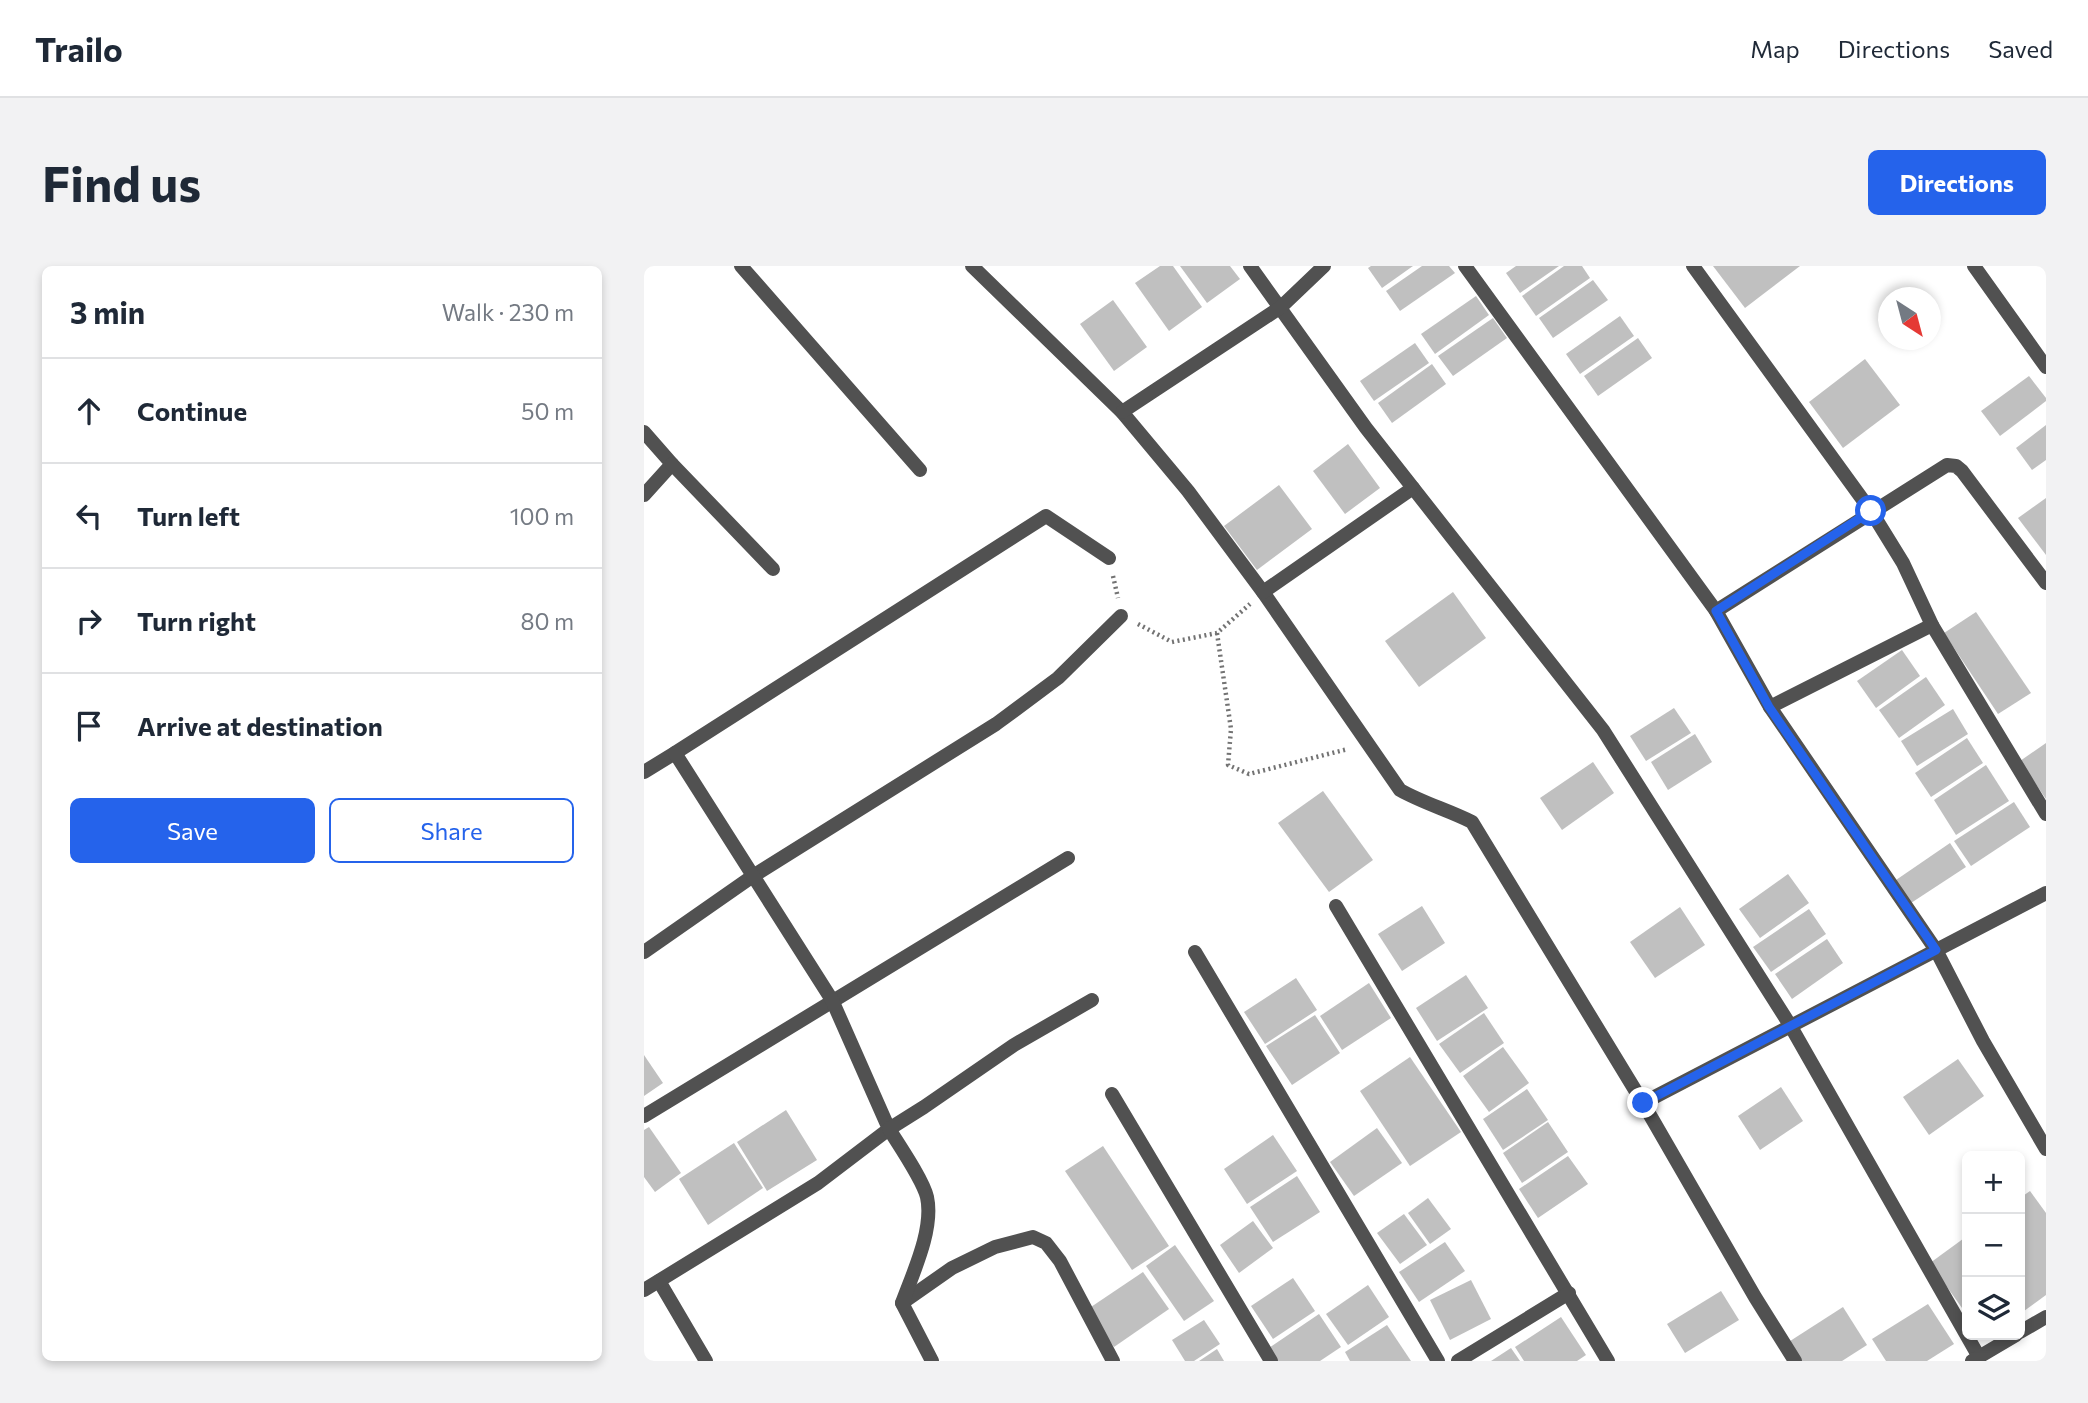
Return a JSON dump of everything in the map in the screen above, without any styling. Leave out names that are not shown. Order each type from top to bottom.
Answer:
[{"type":"street","points":[[741,266],[920,470]]},
{"type":"street","points":[[972,266],[1122,412],[1188,491],[1263,592],[1400,790],[1472,822],[1643,1103],[1795,1361]]},
{"type":"street","points":[[1250,266],[1366,428],[1603,730],[1790,1025],[1975,1359],[2008,1340]]},
{"type":"street","points":[[1122,412],[1281,307],[1324,266]]},
{"type":"street","points":[[1465,266],[1716,611],[1769,707],[1936,950],[1983,1041],[2046,1149]]},
{"type":"street","points":[[1693,266],[1871,511],[1903,563],[1933,625],[2046,814]]},
{"type":"street","points":[[1974,266],[2046,367]]},
{"type":"street","points":[[644,432],[773,569]]},
{"type":"street","points":[[644,495],[672,464]]},
{"type":"street","points":[[1716,611],[1947,464],[1956,466],[2046,583]]},
{"type":"street","points":[[1263,592],[1413,488]]},
{"type":"street","points":[[644,772],[1046,516],[1109,558]]},
{"type":"street","points":[[644,952],[753,876],[996,724],[1058,678],[1121,616]]},
{"type":"street","points":[[1769,707],[1933,625]]},
{"type":"street","points":[[675,753],[832,1000],[889,1129],[926,1194],[929,1215],[922,1249],[902,1304],[932,1361]]},
{"type":"street","points":[[644,1116],[1068,858]]},
{"type":"street","points":[[1643,1103],[2046,892]]},
{"type":"street","points":[[1336,906],[1608,1361]]},
{"type":"street","points":[[1195,952],[1438,1361]]},
{"type":"street","points":[[644,1290],[818,1183],[889,1129],[1014,1045],[1092,1000]]},
{"type":"street","points":[[1112,1094],[1271,1361]]},
{"type":"street","points":[[902,1304],[951,1268],[995,1247],[1033,1237],[1046,1243],[1060,1261],[1113,1361]]},
{"type":"street","points":[[659,1281],[706,1361]]},
{"type":"street","points":[[1458,1361],[1569,1293]]},
{"type":"street","points":[[2025,1330],[2046,1317]]},
{"type":"path","points":[[1172,642],[1217,633],[1263,592]]},
{"type":"path","points":[[1217,633],[1231,729],[1228,765],[1249,774],[1369,744]]},
{"type":"building","points":[[1160,266],[1173,266],[1202,307],[1169,331],[1135,283]]},
{"type":"building","points":[[1180,266],[1230,266],[1240,279],[1207,303]]},
{"type":"building","points":[[1413,266],[1382,288],[1368,268]]},
{"type":"building","points":[[1422,266],[1449,266],[1455,273],[1400,311],[1386,291]]},
{"type":"building","points":[[1516,266],[1559,266],[1520,293],[1506,273]]},
{"type":"building","points":[[1564,266],[1582,266],[1590,278],[1536,316],[1522,296]]},
{"type":"building","points":[[1713,266],[1800,266],[1745,308]]},
{"type":"building","points":[[1593,280],[1608,300],[1553,338],[1539,318]]},
{"type":"building","points":[[1476,296],[1489,315],[1435,354],[1421,334]]},
{"type":"building","points":[[1113,300],[1147,347],[1114,371],[1080,324]]},
{"type":"building","points":[[1620,316],[1634,336],[1580,374],[1566,354]]},
{"type":"building","points":[[1493,318],[1507,338],[1453,376],[1438,356]]},
{"type":"building","points":[[1638,338],[1652,358],[1598,396],[1584,376]]},
{"type":"building","points":[[1415,343],[1429,363],[1374,401],[1360,381]]},
{"type":"building","points":[[1865,359],[1900,405],[1843,448],[1809,402]]},
{"type":"building","points":[[1432,364],[1446,384],[1392,423],[1378,403]]},
{"type":"building","points":[[2029,376],[2046,401],[2000,436],[1981,411]]},
{"type":"building","points":[[2046,425],[2046,460],[2032,470],[2016,448]]},
{"type":"building","points":[[1348,444],[1380,488],[1345,514],[1313,471]]},
{"type":"building","points":[[1279,485],[1312,529],[1257,570],[1224,526]]},
{"type":"building","points":[[2046,498],[2046,555],[2018,518]]},
{"type":"building","points":[[1453,592],[1486,638],[1419,687],[1385,641]]},
{"type":"building","points":[[1976,612],[2031,693],[1998,714],[1944,633]]},
{"type":"building","points":[[1902,650],[1920,676],[1876,708],[1857,681]]},
{"type":"building","points":[[1926,677],[1945,705],[1899,738],[1879,710]]},
{"type":"building","points":[[1674,708],[1691,733],[1646,761],[1630,736]]},
{"type":"building","points":[[1953,709],[1968,734],[1917,766],[1901,741]]},
{"type":"building","points":[[1695,734],[1712,762],[1668,790],[1651,762]]},
{"type":"building","points":[[1967,738],[1983,763],[1931,797],[1915,773]]},
{"type":"building","points":[[2046,743],[2046,799],[2020,761]]},
{"type":"building","points":[[1593,762],[1614,793],[1562,830],[1540,798]]},
{"type":"building","points":[[1986,765],[2009,801],[1956,835],[1934,800]]},
{"type":"building","points":[[1323,791],[1373,860],[1329,892],[1278,823]]},
{"type":"building","points":[[2014,802],[2030,827],[1971,866],[1954,841]]},
{"type":"building","points":[[1950,843],[1966,867],[1911,903],[1896,880]]},
{"type":"building","points":[[1788,874],[1809,903],[1760,938],[1739,909]]},
{"type":"building","points":[[1422,906],[1445,943],[1402,971],[1378,934]]},
{"type":"building","points":[[1680,907],[1705,945],[1655,978],[1630,942]]},
{"type":"building","points":[[1809,909],[1826,934],[1771,972],[1753,947]]},
{"type":"building","points":[[1827,939],[1843,963],[1792,999],[1775,974]]},
{"type":"building","points":[[1466,975],[1488,1008],[1437,1041],[1416,1008]]},
{"type":"building","points":[[1296,978],[1317,1010],[1265,1044],[1244,1012]]},
{"type":"building","points":[[1369,983],[1391,1018],[1342,1050],[1320,1016]]},
{"type":"building","points":[[1484,1013],[1504,1043],[1460,1073],[1439,1044]]},
{"type":"building","points":[[1315,1015],[1340,1053],[1292,1085],[1266,1046]]},
{"type":"building","points":[[1503,1047],[1529,1083],[1489,1112],[1463,1076]]},
{"type":"building","points":[[644,1055],[663,1083],[644,1096]]},
{"type":"building","points":[[1410,1057],[1461,1132],[1410,1166],[1360,1091]]},
{"type":"building","points":[[1958,1059],[1984,1096],[1929,1135],[1903,1097]]},
{"type":"building","points":[[1781,1087],[1803,1121],[1760,1150],[1738,1116]]},
{"type":"building","points":[[1527,1089],[1548,1120],[1503,1150],[1483,1119]]},
{"type":"building","points":[[786,1110],[817,1160],[767,1191],[737,1142]]},
{"type":"building","points":[[1548,1122],[1568,1152],[1522,1183],[1503,1153]]},
{"type":"building","points":[[649,1127],[681,1173],[655,1192],[644,1177],[644,1130]]},
{"type":"building","points":[[1377,1128],[1402,1163],[1354,1196],[1330,1162]]},
{"type":"building","points":[[1273,1135],[1297,1171],[1247,1204],[1224,1169]]},
{"type":"building","points":[[734,1143],[763,1188],[708,1225],[679,1179]]},
{"type":"building","points":[[1103,1146],[1169,1246],[1132,1270],[1065,1171]]},
{"type":"building","points":[[1568,1156],[1588,1184],[1538,1218],[1519,1189]]},
{"type":"building","points":[[1297,1176],[1320,1212],[1273,1242],[1250,1207]]},
{"type":"building","points":[[2030,1191],[2046,1213],[2046,1295],[2025,1310],[2025,1214],[2025,1194]]},
{"type":"building","points":[[1428,1198],[1451,1229],[1430,1244],[1408,1213]]},
{"type":"building","points":[[1404,1214],[1427,1245],[1400,1264],[1377,1233]]},
{"type":"building","points":[[1253,1221],[1273,1248],[1239,1273],[1220,1245]]},
{"type":"building","points":[[1962,1240],[1962,1308],[1930,1263]]},
{"type":"building","points":[[1445,1242],[1465,1271],[1419,1302],[1399,1272]]},
{"type":"building","points":[[1175,1245],[1214,1301],[1184,1321],[1146,1266]]},
{"type":"building","points":[[1143,1272],[1169,1309],[1114,1347],[1088,1309]]},
{"type":"building","points":[[1293,1278],[1315,1311],[1273,1339],[1251,1306]]},
{"type":"building","points":[[1471,1280],[1491,1319],[1450,1340],[1430,1300]]},
{"type":"building","points":[[1368,1285],[1389,1317],[1348,1345],[1326,1314]]},
{"type":"building","points":[[1721,1291],[1739,1320],[1685,1353],[1667,1324]]},
{"type":"building","points":[[1928,1304],[1954,1344],[1927,1361],[1886,1361],[1872,1339]]},
{"type":"building","points":[[1843,1307],[1867,1345],[1842,1361],[1798,1361],[1787,1343]]},
{"type":"building","points":[[1319,1314],[1341,1347],[1320,1361],[1278,1361],[1269,1348]]},
{"type":"building","points":[[1561,1317],[1586,1355],[1577,1361],[1524,1361],[1515,1347]]},
{"type":"building","points":[[1204,1320],[1220,1344],[1194,1361],[1185,1361],[1172,1340]]},
{"type":"building","points":[[1387,1325],[1411,1361],[1350,1361],[1345,1352]]},
{"type":"building","points":[[1511,1348],[1520,1361],[1491,1361]]},
{"type":"building","points":[[1217,1349],[1224,1361],[1199,1361]]},
{"type":"route","points":[[1643,1103],[1936,950],[1769,707],[1716,611],[1871,511]]}]
